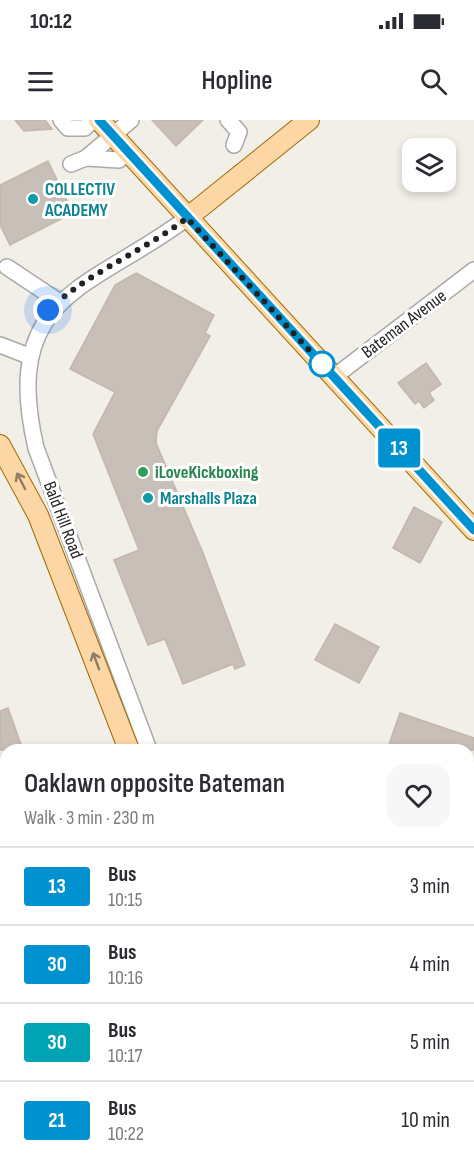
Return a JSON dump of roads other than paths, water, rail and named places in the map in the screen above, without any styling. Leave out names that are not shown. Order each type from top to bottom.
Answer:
[{"type":"main road","points":[[99,120],[474,530]]},
{"type":"main road","points":[[187,218],[309,120]]},
{"type":"main road","points":[[0,445],[38,515],[124,712]]},
{"type":"main road","name":"Bald Hill Road","points":[[124,712],[128,744]]},
{"type":"street","points":[[61,120],[68,128],[84,128],[93,120]]},
{"type":"street","points":[[70,164],[86,158],[131,120]]},
{"type":"street","points":[[228,120],[239,132],[234,145]]},
{"type":"street","points":[[86,158],[119,160],[128,152]]},
{"type":"street","name":"Bald Hill Road","points":[[124,712],[31,430],[24,389],[26,355],[39,322],[58,301],[85,279],[163,236],[187,218]]},
{"type":"street","points":[[7,267],[58,301]]},
{"type":"street","name":"Bateman Avenue","points":[[334,377],[474,270]]},
{"type":"street","points":[[0,345],[26,355]]},
{"type":"street","points":[[124,712],[145,744]]},
{"type":"place","name":"COLLECTIV ACADEMY","points":[[33,199]]},
{"type":"place","name":"iLoveKickboxing","points":[[143,472]]},
{"type":"place","name":"Marshalls Plaza","points":[[148,498]]}]
